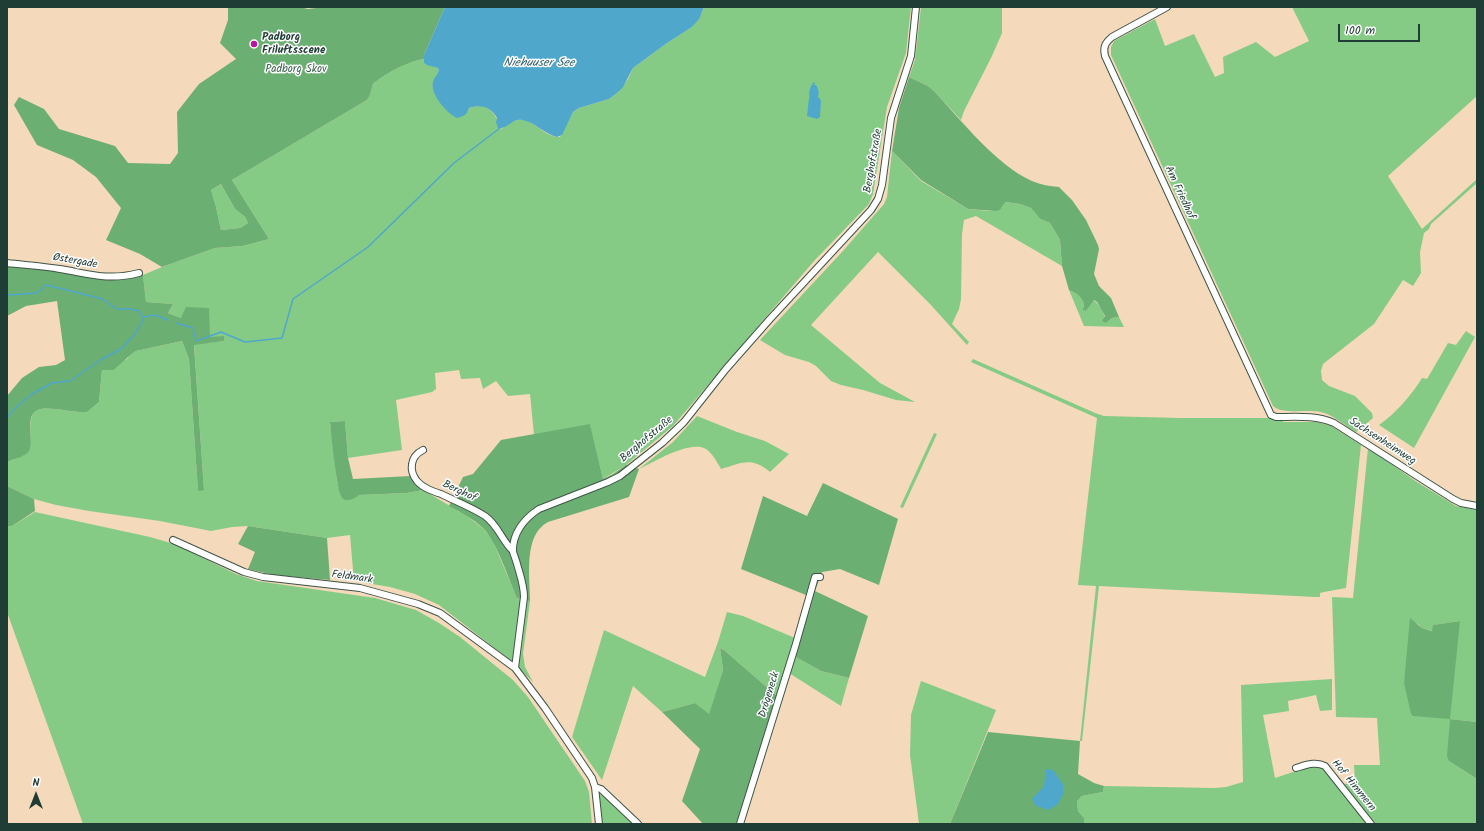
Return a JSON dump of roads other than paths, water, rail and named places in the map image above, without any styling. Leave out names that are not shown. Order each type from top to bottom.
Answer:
[{"type":"street","name":"Berghofstraße","points":[[513,552],[515,539],[521,525],[530,515],[539,509],[620,476],[662,443],[684,422],[726,369],[770,319],[871,210],[878,199],[882,185],[891,118],[911,56],[916,7]]},
{"type":"street","name":"Am Friedhof","points":[[1167,7],[1112,37],[1106,43],[1104,49],[1105,56],[1271,415]]},
{"type":"street","name":"Østergade","points":[[7,263],[60,269],[91,276],[109,278],[125,277],[139,273]]},
{"type":"street","name":"Sachsenheimweg","points":[[1271,415],[1276,417],[1323,418],[1334,423],[1453,499],[1461,503],[1477,506]]},
{"type":"street","name":"Berghof","points":[[423,450],[416,455],[412,461],[413,475],[417,482],[425,488],[486,516],[507,546],[513,552]]},
{"type":"street","name":"Feldmark","points":[[172,540],[244,572],[262,577],[360,588],[418,604],[440,613],[515,668]]},
{"type":"street","points":[[513,552],[524,586],[524,597],[515,668],[546,708],[592,778],[595,787],[599,824]]},
{"type":"street","name":"Drögeneck","points":[[740,824],[795,647],[814,577],[820,577]]},
{"type":"street","name":"Hof Himmern","points":[[1296,768],[1321,763],[1371,824]]},
{"type":"street","points":[[595,787],[601,789],[638,824]]},
{"type":"water","name":"Niehuuser See","points":[[445,7],[704,7],[699,19],[692,27],[633,68],[623,87],[617,93],[609,99],[579,108],[573,112],[562,135],[557,137],[527,121],[522,120],[515,121],[504,127],[498,128],[495,114],[485,107],[478,106],[469,108],[465,115],[457,118],[444,108],[436,98],[433,87],[438,68],[424,63],[424,55]]},
{"type":"water","points":[[814,82],[814,85],[816,85],[819,92],[818,97],[821,100],[820,117],[817,119],[807,116],[809,98],[810,99],[809,94],[811,86]]},
{"type":"water","points":[[1046,769],[1053,770],[1063,784],[1063,794],[1058,804],[1049,810],[1036,806],[1032,799],[1044,786]]},
{"type":"waterway","points":[[176,323],[193,328],[196,341],[221,332],[245,342],[282,338],[293,299],[368,247],[454,163],[500,128]]},
{"type":"waterway","points":[[7,295],[37,293],[46,285],[102,299],[117,309],[131,309],[139,311],[142,316]]},
{"type":"waterway","points":[[7,418],[14,409],[32,394],[52,383],[70,381],[102,359],[121,349],[135,334],[143,320],[143,317],[155,315],[168,320]]},
{"type":"place","name":"Padborg Friluftsscene","points":[[254,44]]},
{"type":"park label","name":"Padborg Skov","points":[[296,70]]}]
